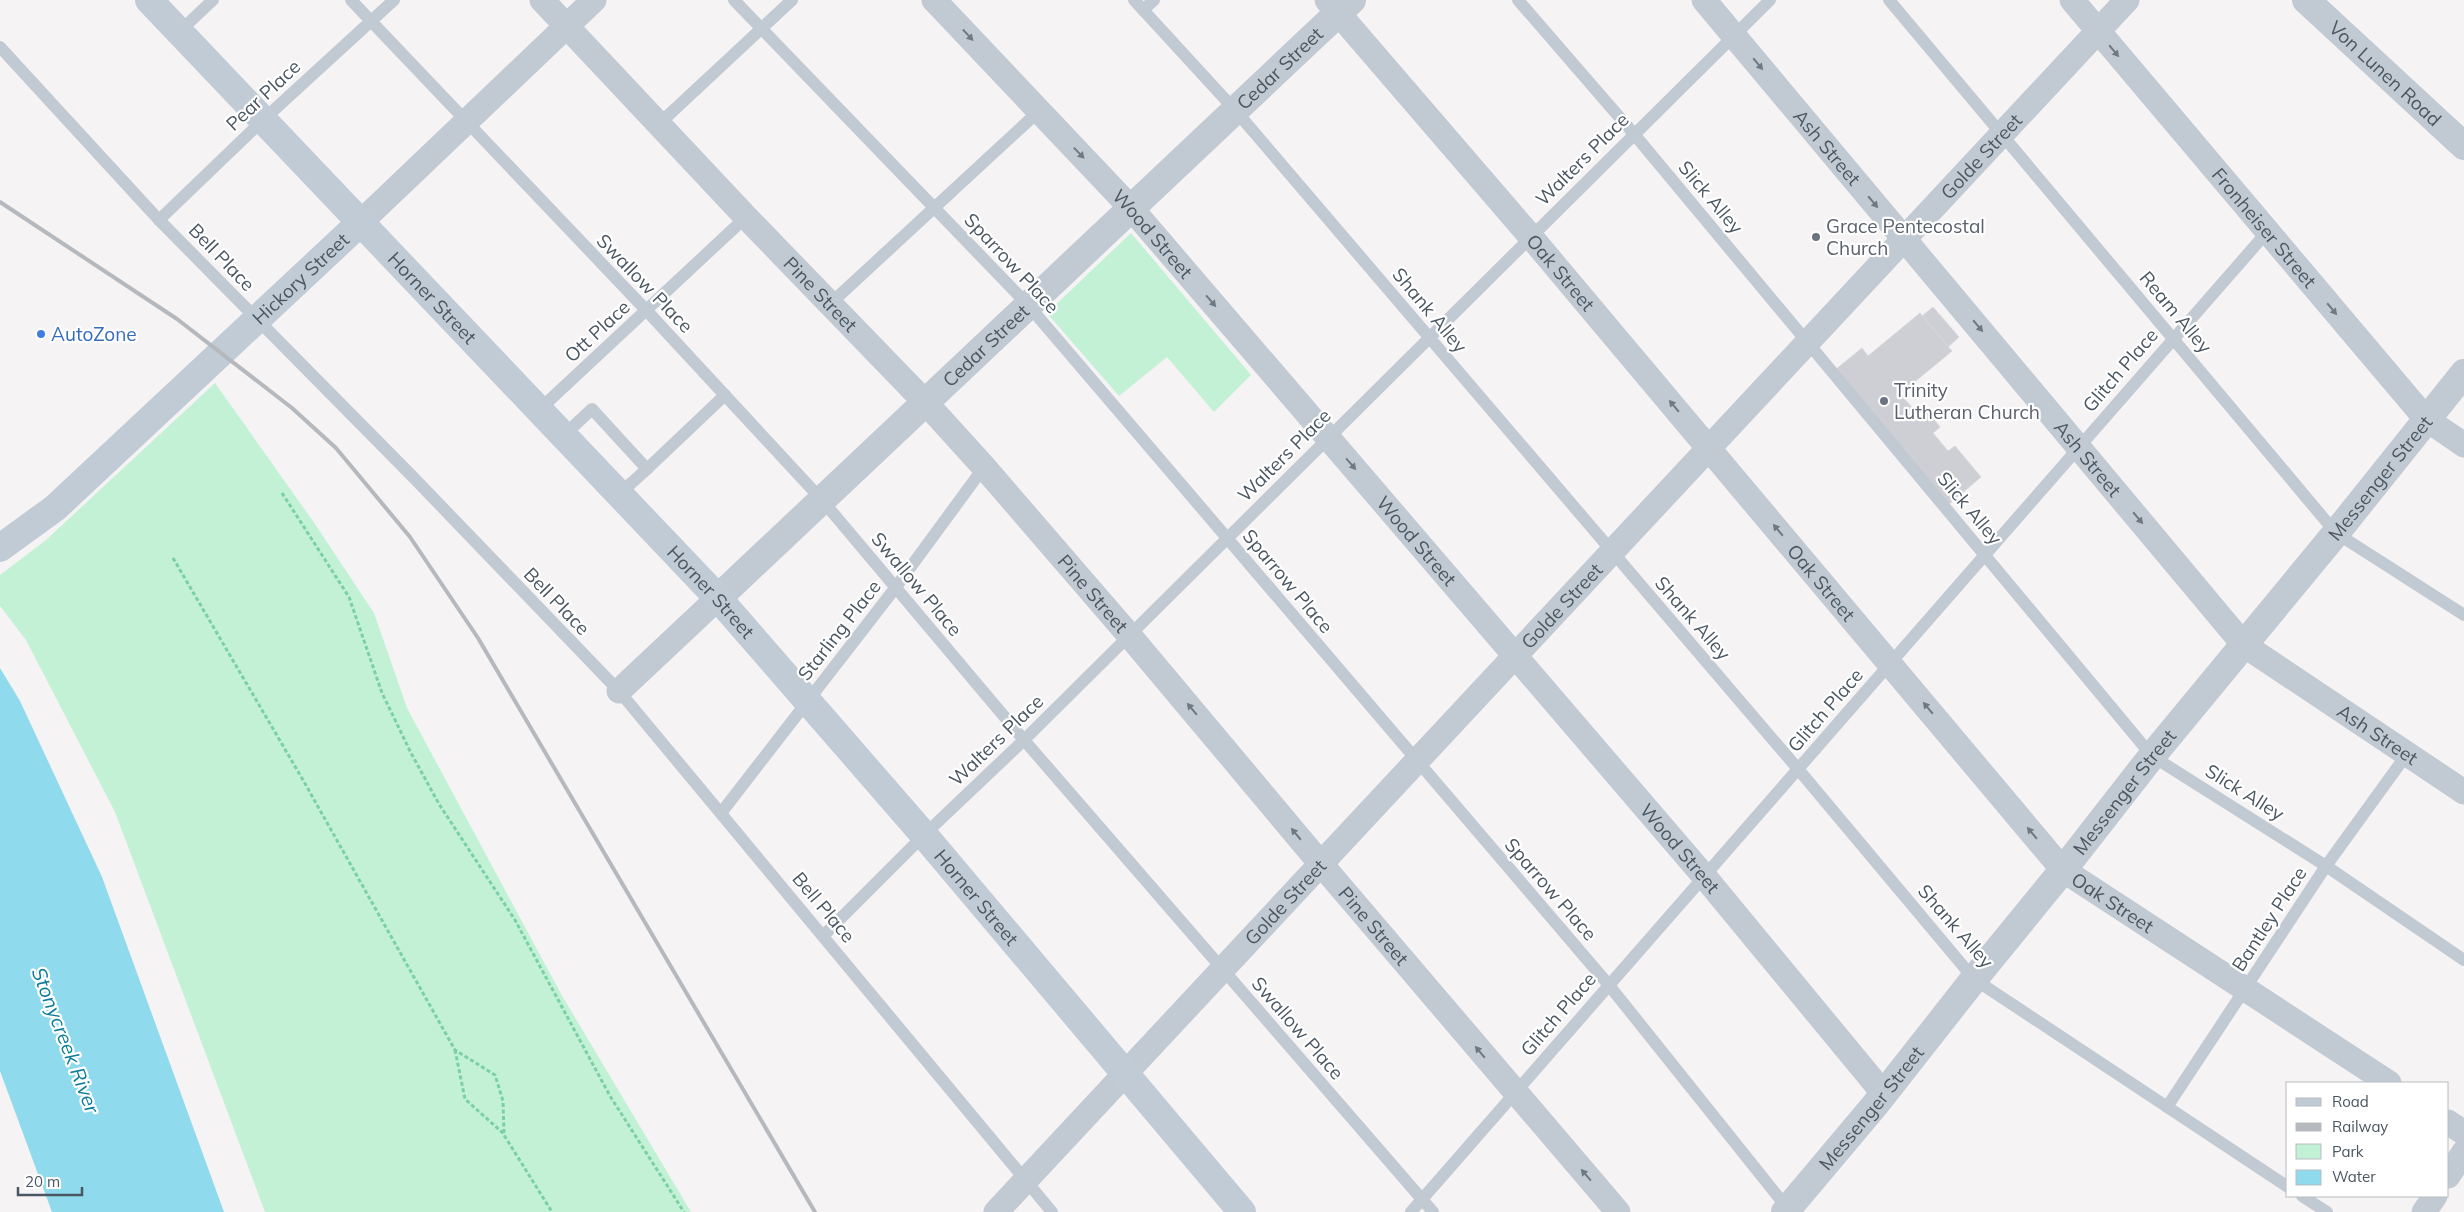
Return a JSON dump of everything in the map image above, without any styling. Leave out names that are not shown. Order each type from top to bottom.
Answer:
[{"type":"main road","name":"Horner Street","points":[[149,0],[718,598],[924,835],[1242,1212]]},
{"type":"main road","name":"Hickory Street","points":[[0,548],[55,508],[361,222]]},
{"type":"street","name":"Pine Street","points":[[542,0],[746,217],[925,402],[984,467],[1129,635],[1514,1092],[1618,1212]]},
{"type":"street","name":"Hickory Street","points":[[361,222],[594,0]]},
{"type":"street","name":"Wood Street","points":[[934,0],[1131,208],[1704,876],[1884,1094]]},
{"type":"street","name":"Ash Street","points":[[1704,0],[2244,645],[2464,792]]},
{"type":"street","name":"Fronheiser Street","points":[[2072,0],[2426,419],[2464,445]]},
{"type":"street","name":"Golde Street","points":[[996,1212],[2127,0]]},
{"type":"street","name":"Von Lunen Road","points":[[2306,0],[2464,146]]},
{"type":"street","name":"Cedar Street","points":[[619,691],[1235,110],[1339,4]]},
{"type":"street","name":"Oak Street","points":[[1339,4],[1531,237],[2063,870],[2387,1082]]},
{"type":"street","name":"Messenger Street","points":[[1787,1211],[1884,1094],[2152,756],[2336,533],[2464,373]]},
{"type":"street","points":[[2449,1123],[2464,1133]]},
{"type":"street","points":[[2449,1174],[2464,1152]]},
{"type":"street","points":[[2424,1212],[2434,1197]]},
{"type":"lane","points":[[179,32],[213,0]]},
{"type":"lane","name":"Swallow Place","points":[[351,0],[646,310],[822,500],[1024,740],[1433,1212]]},
{"type":"lane","name":"Pear Place","points":[[159,220],[263,120],[394,0]]},
{"type":"lane","name":"Sparrow Place","points":[[734,0],[1028,305],[1608,984],[1787,1211]]},
{"type":"lane","points":[[659,124],[792,0]]},
{"type":"lane","name":"Shank Alley","points":[[1134,0],[1235,110],[1428,338],[1798,768],[1974,979],[2286,1185]]},
{"type":"lane","points":[[1143,10],[1154,0]]},
{"type":"lane","name":"Slick Alley","points":[[1518,0],[1634,134],[2152,756],[2326,866],[2464,960]]},
{"type":"lane","name":"Walters Place","points":[[824,935],[924,835],[1024,740],[1770,0]]},
{"type":"lane","name":"Ream Alley","points":[[1889,0],[2336,533],[2464,615]]},
{"type":"lane","name":"Bell Place","points":[[0,47],[159,220],[413,477],[619,691],[824,935],[1024,1181],[1052,1212]]},
{"type":"lane","points":[[830,304],[1039,111]]},
{"type":"lane","name":"Ott Place","points":[[539,410],[746,217]]},
{"type":"lane","name":"Glitch Place","points":[[1411,1212],[1608,984],[1986,555],[2267,232]]},
{"type":"lane","points":[[618,495],[725,395]]},
{"type":"lane","points":[[563,436],[592,409],[647,469]]},
{"type":"lane","name":"Starling Place","points":[[721,813],[896,587],[984,467]]},
{"type":"lane","name":"Bantley Place","points":[[2167,1108],[2326,866],[2407,754]]},
{"type":"lane","points":[[2304,1197],[2327,1212]]},
{"type":"path","points":[[282,493],[349,597],[382,693],[439,804],[515,920],[610,1096],[684,1212]]},
{"type":"path","points":[[173,558],[303,780],[455,1050],[465,1099],[504,1135],[552,1212]]},
{"type":"path","points":[[455,1050],[495,1075],[503,1100],[504,1135]]},
{"type":"green space","points":[[1131,233],[1251,375],[1214,412],[1167,357],[1119,396],[1047,313]]},
{"type":"green space","points":[[215,383],[315,524],[374,613],[407,708],[561,994],[691,1212],[265,1212],[115,812],[26,640],[0,606],[0,575],[46,540]]},
{"type":"water","name":"Stonycreek River","points":[[0,668],[20,701],[102,877],[224,1212],[52,1212],[0,1071]]},
{"type":"building","points":[[1933,307],[1959,337],[1948,347],[1922,316]]},
{"type":"building","name":"Trinity Lutheran Church","points":[[1920,313],[1952,351],[1900,394],[1918,414],[1925,409],[1940,427],[1933,433],[1948,451],[1955,446],[1981,477],[1948,505],[1835,370],[1862,348],[1868,356]]},
{"type":"railway","points":[[0,202],[177,319],[292,408],[336,448],[410,537],[478,638],[815,1212]]},
{"type":"place","name":"Grace Pentecostal Church","points":[[1816,237]]},
{"type":"place","name":"AutoZone","points":[[41,334]]},
{"type":"place","name":"Trinity Lutheran Church","points":[[1884,401]]}]
